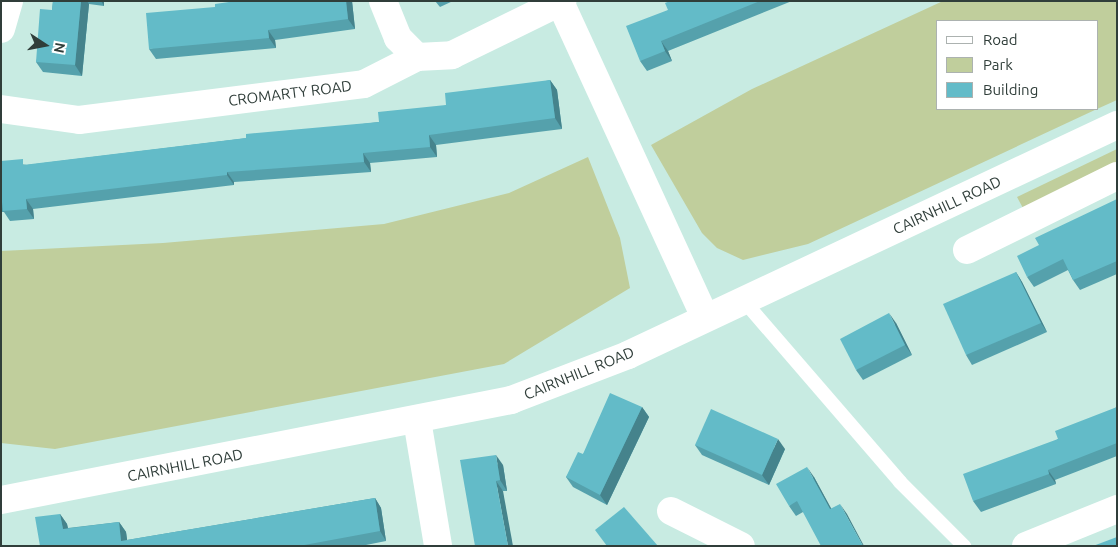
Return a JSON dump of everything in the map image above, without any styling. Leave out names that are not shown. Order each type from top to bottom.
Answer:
[{"type":"street","points":[[1,29],[9,1]]},
{"type":"street","points":[[383,1],[398,38],[417,56]]},
{"type":"street","points":[[561,2],[705,317]]},
{"type":"street","name":"CROMARTY ROAD","points":[[1,109],[79,120],[364,84],[417,56],[452,55],[561,2]]},
{"type":"street","name":"CAIRNHILL ROAD","points":[[1,500],[512,400],[628,355],[705,317],[744,301],[1117,125]]},
{"type":"street","points":[[966,250],[1117,176]]},
{"type":"street","points":[[417,420],[438,546]]},
{"type":"street","points":[[1026,546],[1117,509]]},
{"type":"street","points":[[671,512],[741,546]]},
{"type":"lane","points":[[744,301],[900,482],[964,546]]},
{"type":"green space","points":[[943,1],[1117,1],[1117,100],[1098,109],[1098,20],[936,20],[936,110],[1096,110],[808,244],[743,260],[717,248],[702,233],[651,145],[752,89]]},
{"type":"green space","points":[[1117,149],[1117,166],[1024,210],[1017,197]]},
{"type":"green space","points":[[588,157],[620,238],[630,288],[504,364],[55,449],[1,443],[1,251],[163,243],[384,224],[509,193]]},
{"type":"building","points":[[53,1],[81,1],[75,65],[36,62],[40,9],[52,10]]},
{"type":"building","points":[[236,1],[346,1],[348,19],[268,30],[269,38],[149,49],[146,13],[215,7],[215,4]]},
{"type":"building","points":[[670,1],[760,1],[661,41],[665,51],[640,61],[626,26],[668,10],[665,3]]},
{"type":"building","points":[[550,80],[555,118],[429,135],[430,147],[363,153],[364,162],[227,172],[227,175],[26,199],[27,209],[3,211],[1,202],[1,161],[23,159],[23,165],[246,138],[246,134],[379,122],[378,112],[446,105],[445,93]]},
{"type":"building","points":[[1117,199],[1117,261],[1073,280],[1063,259],[1027,277],[1017,256],[1039,245],[1035,238]]},
{"type":"building","points":[[1016,272],[1041,323],[966,355],[943,304]]},
{"type":"building","points":[[889,313],[905,345],[856,370],[840,339]]},
{"type":"building","points":[[610,393],[642,407],[600,495],[566,477],[578,452],[583,454]]},
{"type":"building","points":[[1117,407],[1117,443],[1048,470],[1049,474],[973,501],[963,474],[1058,439],[1055,431]]},
{"type":"building","points":[[711,409],[778,439],[762,475],[695,445]]},
{"type":"building","points":[[496,455],[500,480],[496,481],[508,546],[475,546],[460,460]]},
{"type":"building","points":[[807,467],[830,509],[840,504],[863,546],[821,546],[797,501],[789,506],[776,484]]},
{"type":"building","points":[[375,498],[380,531],[299,546],[40,546],[35,517],[60,514],[63,529],[119,522],[121,541]]},
{"type":"building","points":[[624,507],[658,546],[607,546],[595,530]]},
{"type":"building","points":[[1117,537],[1117,546],[1093,546]]}]
